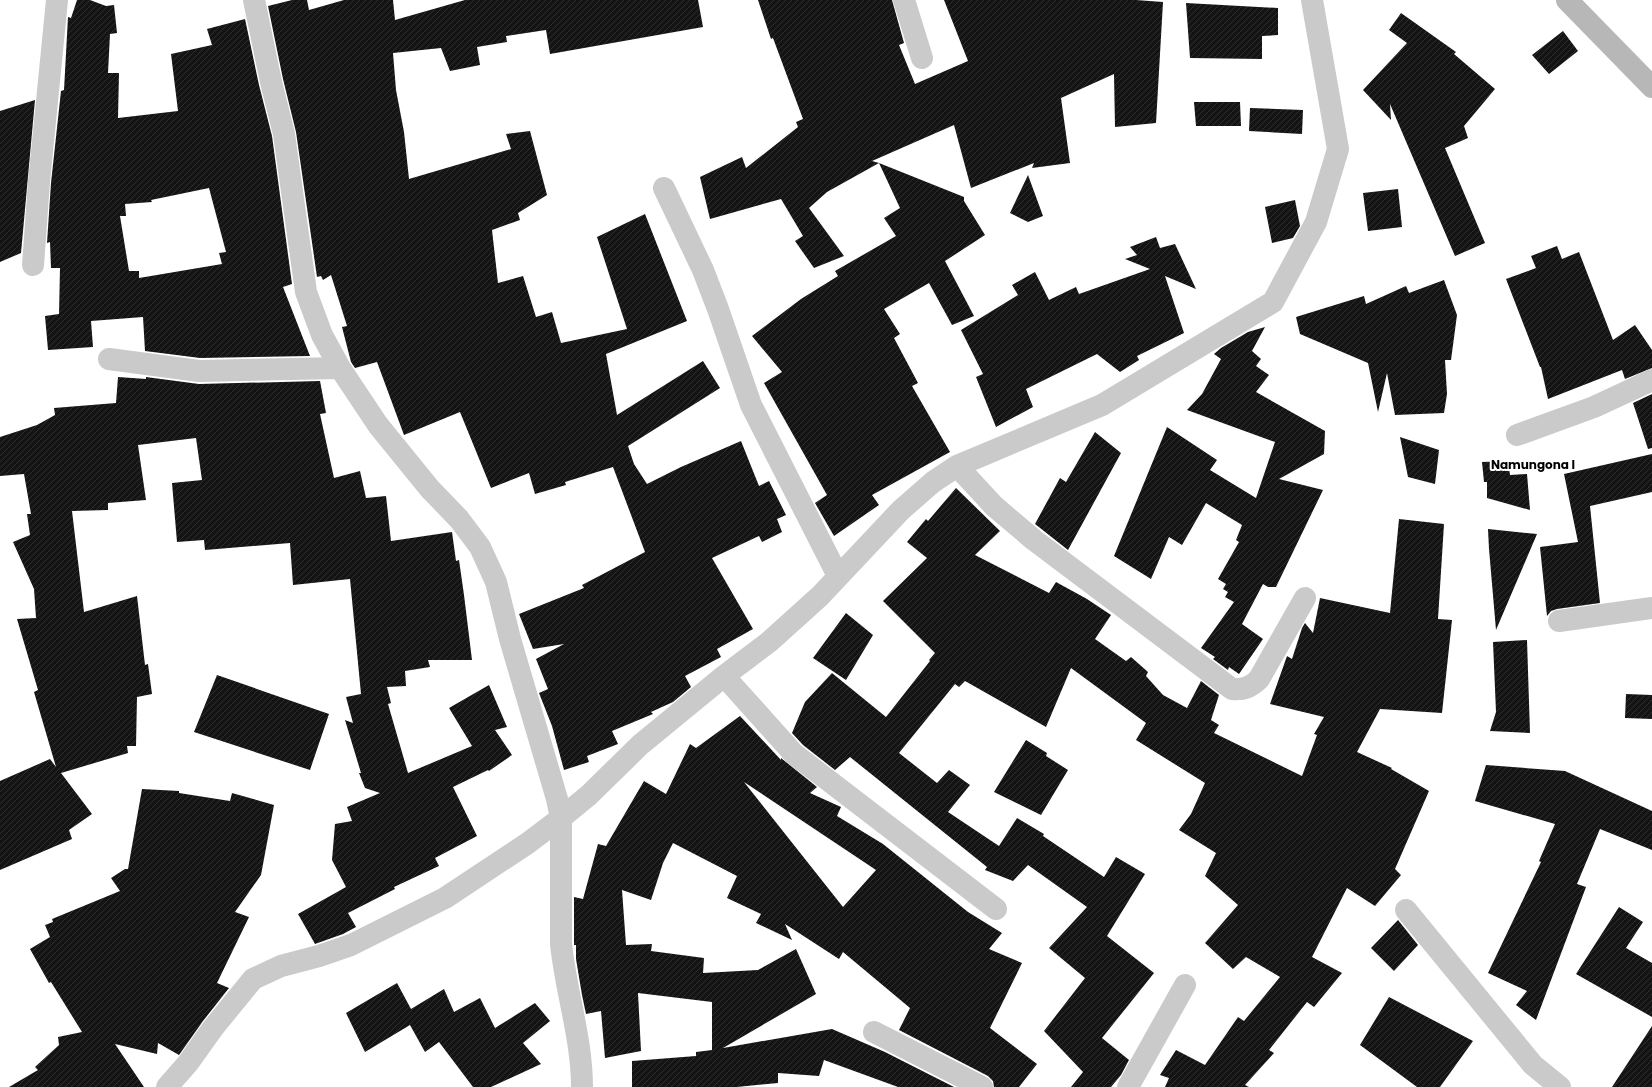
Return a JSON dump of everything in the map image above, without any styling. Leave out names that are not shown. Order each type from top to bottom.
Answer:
[{"type":"street","points":[[33,265],[39,182],[57,0]]},
{"type":"street","points":[[254,0],[271,82],[284,134],[306,292],[322,335],[340,368],[378,425],[430,489],[459,519],[480,548],[496,582],[510,639],[557,799],[561,818],[561,944],[563,964],[580,1050],[582,1087]]},
{"type":"street","points":[[904,0],[922,58]]},
{"type":"street","points":[[167,1087],[188,1063],[213,1028],[253,979],[281,966],[319,956],[351,945],[444,898],[528,843],[561,818],[588,795],[640,745],[724,676],[769,642],[798,616],[820,596],[901,510],[933,482],[957,466],[1102,405],[1273,302],[1316,222],[1338,149],[1312,0]]},
{"type":"street","points":[[1567,0],[1652,87]]},
{"type":"street","points":[[664,188],[708,283],[751,405],[838,576]]},
{"type":"street","points":[[109,359],[199,371],[340,368]]},
{"type":"street","points":[[1517,435],[1594,407],[1652,380]]},
{"type":"street","points":[[957,466],[994,506],[1034,540],[1232,689],[1241,690],[1253,685],[1259,679],[1305,598]]},
{"type":"street","points":[[1559,621],[1652,608]]},
{"type":"street","points":[[724,676],[794,754],[996,909]]},
{"type":"street","points":[[1406,910],[1533,1065],[1560,1087]]},
{"type":"street","points":[[1128,1087],[1185,985]]},
{"type":"street","points":[[874,1032],[982,1087]]},
{"type":"building","points":[[77,0],[90,0],[106,6],[114,5],[117,33],[110,34],[108,73],[119,73],[118,118],[178,111],[171,54],[212,45],[207,29],[245,19],[272,136],[292,284],[283,287],[310,356],[200,358],[145,351],[143,317],[91,321],[93,347],[48,350],[45,316],[59,314],[60,268],[51,268],[50,242],[47,243],[51,183],[61,91],[64,90],[68,17],[71,18]],"holes":[[[209,188],[226,252],[219,253],[222,264],[139,278],[139,271],[129,271],[120,216],[126,216],[125,204],[152,202],[151,200]]]},
{"type":"building","points":[[292,0],[307,0],[309,10],[344,0],[393,0],[395,20],[465,0],[698,0],[703,27],[550,54],[546,30],[506,36],[507,42],[477,47],[480,65],[450,71],[441,48],[393,53],[396,90],[404,132],[409,179],[511,149],[506,134],[530,131],[547,195],[518,213],[520,220],[492,230],[498,283],[523,276],[536,317],[552,312],[561,343],[627,329],[597,237],[645,214],[687,321],[606,354],[617,415],[703,361],[720,388],[628,446],[634,464],[647,484],[681,467],[741,441],[759,486],[769,481],[786,515],[777,519],[782,532],[762,542],[759,536],[712,558],[753,629],[717,649],[721,657],[685,676],[691,687],[673,702],[651,712],[653,714],[612,731],[618,744],[587,756],[589,762],[564,770],[552,726],[539,693],[548,689],[536,659],[564,644],[533,649],[519,614],[584,588],[582,585],[645,552],[613,467],[565,482],[566,485],[535,494],[529,473],[491,488],[460,412],[404,435],[377,362],[355,368],[351,362],[342,327],[347,326],[331,275],[323,280],[321,276],[317,277],[296,132],[268,6]]},
{"type":"building","points":[[758,0],[892,0],[904,43],[899,45],[915,84],[968,61],[944,0],[1136,0],[1163,2],[1156,123],[1115,127],[1114,74],[1061,98],[1070,163],[1032,168],[1034,163],[971,188],[954,125],[872,161],[879,163],[827,192],[809,208],[844,256],[814,268],[795,241],[803,236],[781,199],[710,219],[700,177],[742,157],[746,168],[798,127],[796,122],[803,119],[773,38],[771,39]]},
{"type":"building","points":[[1186,3],[1278,8],[1278,35],[1262,36],[1262,59],[1190,58]]},
{"type":"building","points":[[1401,13],[1456,52],[1454,54],[1495,89],[1464,126],[1468,138],[1445,148],[1485,243],[1455,256],[1390,104],[1391,120],[1363,90],[1407,43],[1389,30]]},
{"type":"building","points":[[1563,31],[1578,51],[1549,74],[1532,55]]},
{"type":"building","points":[[35,100],[21,253],[0,262],[0,111]]},
{"type":"building","points":[[1194,102],[1240,102],[1241,126],[1196,126]]},
{"type":"building","points":[[1250,108],[1303,110],[1302,134],[1249,131]]},
{"type":"building","points":[[879,163],[964,197],[964,201],[985,235],[945,261],[974,316],[952,325],[929,283],[884,309],[900,334],[894,338],[918,383],[912,386],[950,452],[872,495],[879,505],[834,536],[815,503],[827,495],[764,383],[782,372],[752,336],[801,299],[838,276],[835,271],[896,236],[884,218],[900,208]]},
{"type":"building","points":[[1028,175],[1043,216],[1028,222],[1010,213]]},
{"type":"building","points":[[1398,189],[1402,227],[1368,231],[1363,193]]},
{"type":"building","points":[[1295,200],[1300,226],[1293,238],[1272,243],[1265,207]]},
{"type":"building","points":[[1156,237],[1160,248],[1175,244],[1196,289],[1165,276],[1184,333],[1137,356],[1139,360],[1120,372],[1097,354],[1026,389],[1033,407],[996,427],[976,377],[983,374],[961,330],[1018,295],[1012,285],[1035,272],[1049,300],[1076,287],[1079,294],[1150,269],[1125,259],[1137,255],[1130,247]]},
{"type":"building","points":[[1557,246],[1562,259],[1579,252],[1613,340],[1635,325],[1652,350],[1652,368],[1625,379],[1622,370],[1548,399],[1541,367],[1506,279],[1536,268],[1531,256]]},
{"type":"building","points":[[1444,280],[1457,315],[1451,360],[1445,360],[1447,394],[1444,413],[1395,415],[1387,373],[1378,412],[1368,363],[1300,334],[1296,317],[1364,296],[1366,304],[1406,286],[1409,293]]},
{"type":"building","points":[[1265,327],[1252,351],[1261,359],[1256,366],[1269,375],[1256,392],[1325,431],[1324,454],[1279,479],[1323,490],[1276,587],[1268,587],[1263,584],[1242,624],[1263,639],[1239,674],[1229,667],[1228,670],[1213,659],[1215,657],[1201,648],[1234,602],[1225,597],[1228,592],[1223,589],[1226,584],[1218,579],[1239,542],[1236,540],[1242,525],[1206,503],[1182,545],[1169,537],[1151,579],[1114,556],[1167,427],[1217,460],[1210,470],[1256,498],[1275,442],[1187,410],[1202,394],[1221,359],[1214,354],[1221,348],[1248,332]]},
{"type":"building","points":[[118,377],[146,379],[146,377],[199,384],[320,381],[326,413],[320,414],[334,478],[360,471],[366,498],[386,496],[391,541],[452,532],[456,561],[459,560],[472,660],[428,660],[430,667],[405,671],[406,686],[387,687],[391,703],[388,704],[408,773],[472,746],[449,708],[489,685],[507,727],[495,730],[512,755],[489,771],[488,770],[453,787],[477,836],[435,858],[439,866],[394,887],[395,889],[348,913],[356,927],[343,934],[315,944],[298,914],[346,887],[332,860],[335,824],[352,821],[347,807],[380,793],[365,788],[359,773],[361,773],[345,720],[353,723],[346,697],[361,694],[350,579],[293,585],[290,543],[205,550],[204,540],[177,542],[172,483],[202,480],[196,438],[138,445],[146,500],[108,503],[108,510],[72,511],[84,612],[137,596],[145,665],[148,664],[152,694],[137,697],[136,746],[127,746],[128,753],[61,773],[92,814],[69,830],[72,839],[0,870],[0,781],[50,759],[56,767],[34,692],[38,690],[17,619],[36,618],[34,589],[13,542],[30,535],[27,514],[31,514],[24,474],[0,476],[0,437],[37,425],[55,415],[54,408],[116,403]]},
{"type":"building","points":[[1652,394],[1652,448],[1648,449],[1633,403]]},
{"type":"building","points":[[1095,432],[1121,453],[1068,550],[1035,524],[1060,478],[1066,482]]},
{"type":"building","points":[[1400,437],[1439,450],[1435,484],[1408,477]]},
{"type":"building","points":[[1652,454],[1652,492],[1590,506],[1600,603],[1557,609],[1551,611],[1547,616],[1540,547],[1578,542],[1564,474]]},
{"type":"building","points":[[1508,461],[1510,475],[1527,474],[1530,510],[1487,498],[1487,482],[1484,482],[1482,462]]},
{"type":"building","points":[[956,488],[1000,531],[975,555],[1049,593],[1056,582],[1087,599],[1111,615],[1095,639],[1126,661],[1131,657],[1148,672],[1146,676],[1163,695],[1187,708],[1201,681],[1219,695],[1211,720],[1219,725],[1214,733],[1302,776],[1317,735],[1314,734],[1324,717],[1270,704],[1287,656],[1292,659],[1302,628],[1305,623],[1313,633],[1320,598],[1390,613],[1399,519],[1444,524],[1438,619],[1452,620],[1442,713],[1380,709],[1357,752],[1392,768],[1391,769],[1429,791],[1395,869],[1401,875],[1375,906],[1347,888],[1312,957],[1342,973],[1314,1007],[1307,1002],[1269,1050],[1274,1053],[1245,1085],[1249,1087],[1165,1087],[1169,1078],[1160,1075],[1176,1050],[1205,1065],[1238,1017],[1244,1021],[1280,977],[1246,957],[1233,969],[1205,943],[1238,905],[1205,876],[1216,853],[1179,830],[1191,814],[1205,783],[1136,740],[1146,723],[1071,668],[1046,727],[965,681],[959,687],[955,684],[899,753],[937,783],[949,770],[970,785],[948,812],[999,846],[1017,818],[1044,834],[1043,836],[1104,877],[1116,857],[1145,874],[1107,936],[1154,973],[1102,1038],[1129,1060],[1121,1075],[1111,1087],[1071,1087],[1083,1072],[1044,1031],[1085,978],[1049,948],[1087,907],[1028,865],[1013,881],[985,870],[987,867],[850,757],[835,770],[803,745],[792,733],[805,702],[832,673],[886,717],[930,661],[929,660],[935,653],[883,601],[927,558],[907,542],[926,519],[928,521]]},
{"type":"building","points":[[1488,529],[1537,534],[1496,630],[1489,549]]},
{"type":"building","points":[[846,613],[873,635],[846,680],[813,658]]},
{"type":"building","points":[[1527,640],[1530,733],[1490,731],[1496,712],[1493,642]]},
{"type":"building","points":[[217,675],[329,714],[310,770],[194,732]]},
{"type":"building","points":[[1626,694],[1652,695],[1652,719],[1625,718]]},
{"type":"building","points":[[740,716],[781,760],[781,758],[817,787],[810,793],[841,807],[837,816],[883,844],[968,912],[1002,933],[989,949],[1022,963],[990,1028],[1037,1064],[1019,1087],[994,1087],[993,1081],[988,1076],[899,1030],[910,1008],[843,952],[839,959],[785,924],[792,940],[756,923],[761,914],[727,898],[737,876],[673,843],[663,863],[651,900],[622,890],[626,945],[652,944],[651,951],[704,958],[703,973],[758,970],[796,949],[816,994],[723,1048],[832,1029],[885,1052],[954,1087],[898,1087],[824,1060],[819,1076],[778,1073],[778,1083],[737,1087],[632,1087],[632,1061],[696,1056],[696,1052],[712,1050],[712,1002],[638,993],[641,1051],[605,1058],[601,1011],[586,1014],[582,995],[576,959],[576,945],[574,945],[574,897],[583,899],[598,844],[606,846],[644,781],[666,794],[690,744],[696,748]],"holes":[[[744,782],[876,870],[843,907]]]},
{"type":"building","points":[[1026,740],[1047,753],[1046,756],[1068,770],[1041,815],[994,792]]},
{"type":"building","points":[[1486,765],[1565,771],[1652,811],[1652,850],[1600,829],[1577,884],[1586,887],[1536,1020],[1516,1005],[1527,991],[1488,973],[1541,862],[1539,861],[1555,824],[1475,801]]},
{"type":"building","points":[[142,789],[179,791],[179,793],[230,801],[232,793],[274,805],[261,875],[235,912],[249,917],[217,983],[229,988],[179,1055],[158,1043],[157,1054],[115,1044],[144,1087],[9,1087],[38,1070],[35,1067],[59,1045],[58,1037],[82,1032],[51,982],[49,983],[30,949],[50,937],[45,925],[53,922],[52,919],[120,891],[111,878],[125,869],[128,869]]},
{"type":"building","points":[[1619,907],[1643,922],[1626,948],[1652,963],[1652,1017],[1576,974]]},
{"type":"building","points":[[1398,920],[1418,945],[1394,971],[1371,948]]},
{"type":"building","points":[[397,983],[411,1009],[444,989],[454,1012],[480,998],[495,1028],[535,1003],[550,1021],[523,1043],[541,1064],[491,1087],[473,1087],[439,1042],[425,1052],[410,1025],[365,1052],[346,1013]]},
{"type":"building","points":[[1389,997],[1473,1041],[1440,1087],[1417,1087],[1360,1045]]},
{"type":"building","points":[[1652,1026],[1652,1087],[1612,1087]]},
{"type":"district","name":"Namungona I","points":[[1533,464]]}]
